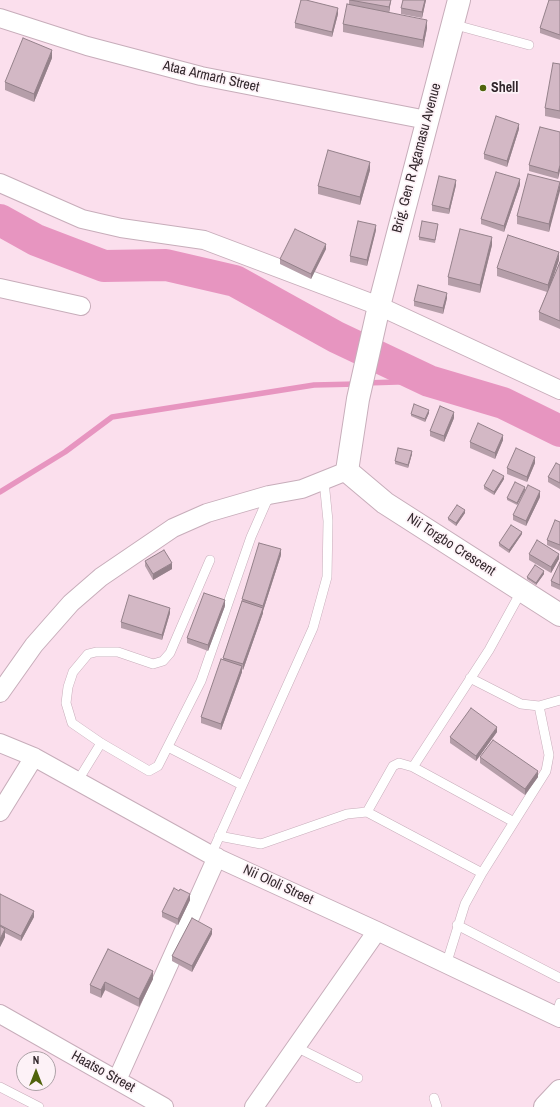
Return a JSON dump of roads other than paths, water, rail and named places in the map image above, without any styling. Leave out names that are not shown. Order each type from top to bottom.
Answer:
[{"type":"street","name":"Brig. Gen R Agamasu Avenue","points":[[347,470],[358,398],[378,311],[426,120],[459,0]]},
{"type":"street","name":"Ataa Armarh Street","points":[[0,18],[87,46],[201,76],[426,120]]},
{"type":"street","points":[[0,183],[82,219],[121,228],[204,240],[378,311],[560,390]]},
{"type":"street","points":[[0,288],[81,306]]},
{"type":"street","points":[[0,694],[34,645],[71,603],[101,577],[173,528],[207,513],[269,495],[302,489],[347,470]]},
{"type":"street","name":"Nii Torgbo Crescent","points":[[347,470],[385,503],[560,615]]},
{"type":"street","name":"Nii Ololi Street","points":[[0,743],[34,757],[214,856],[377,931],[446,965],[559,1012]]},
{"type":"street","points":[[0,812],[34,757]]},
{"type":"street","points":[[117,1080],[214,856]]},
{"type":"street","points":[[254,1107],[377,931]]},
{"type":"street","name":"Haatso Street","points":[[0,1014],[164,1107]]},
{"type":"street","points":[[545,1107],[560,1091]]},
{"type":"lane","points":[[452,24],[529,45]]},
{"type":"lane","points":[[214,856],[219,836],[312,628],[327,577],[328,521],[324,481]]},
{"type":"lane","points":[[210,560],[170,653],[163,661],[153,664],[118,652],[96,652],[88,654],[73,672],[68,687],[66,703],[72,722],[100,743],[149,771],[158,766],[201,681],[251,537],[269,495]]},
{"type":"lane","points":[[413,767],[489,650],[522,590]]},
{"type":"lane","points":[[470,678],[521,704],[539,706],[560,700]]},
{"type":"lane","points":[[446,965],[457,925],[465,904],[546,771],[549,755],[539,706]]},
{"type":"lane","points":[[77,782],[100,743]]},
{"type":"lane","points":[[168,747],[242,785]]},
{"type":"lane","points":[[368,812],[393,766],[400,763],[413,767],[514,822]]},
{"type":"lane","points":[[219,836],[261,844],[346,814],[368,812],[482,874]]},
{"type":"lane","points":[[457,925],[560,978]]},
{"type":"lane","points":[[296,1046],[358,1078]]},
{"type":"lane","points":[[0,1087],[39,1107]]},
{"type":"lane","points":[[434,1098],[437,1107]]},
{"type":"waterway","points":[[0,220],[36,240],[104,266],[166,265],[235,281],[336,337],[429,381],[503,403],[560,431]]},
{"type":"waterway","points":[[365,383],[429,381]]},
{"type":"waterway","points":[[0,492],[65,452],[112,417],[314,385],[357,384]]},
{"type":"place","name":"Shell","points":[[483,88]]}]
